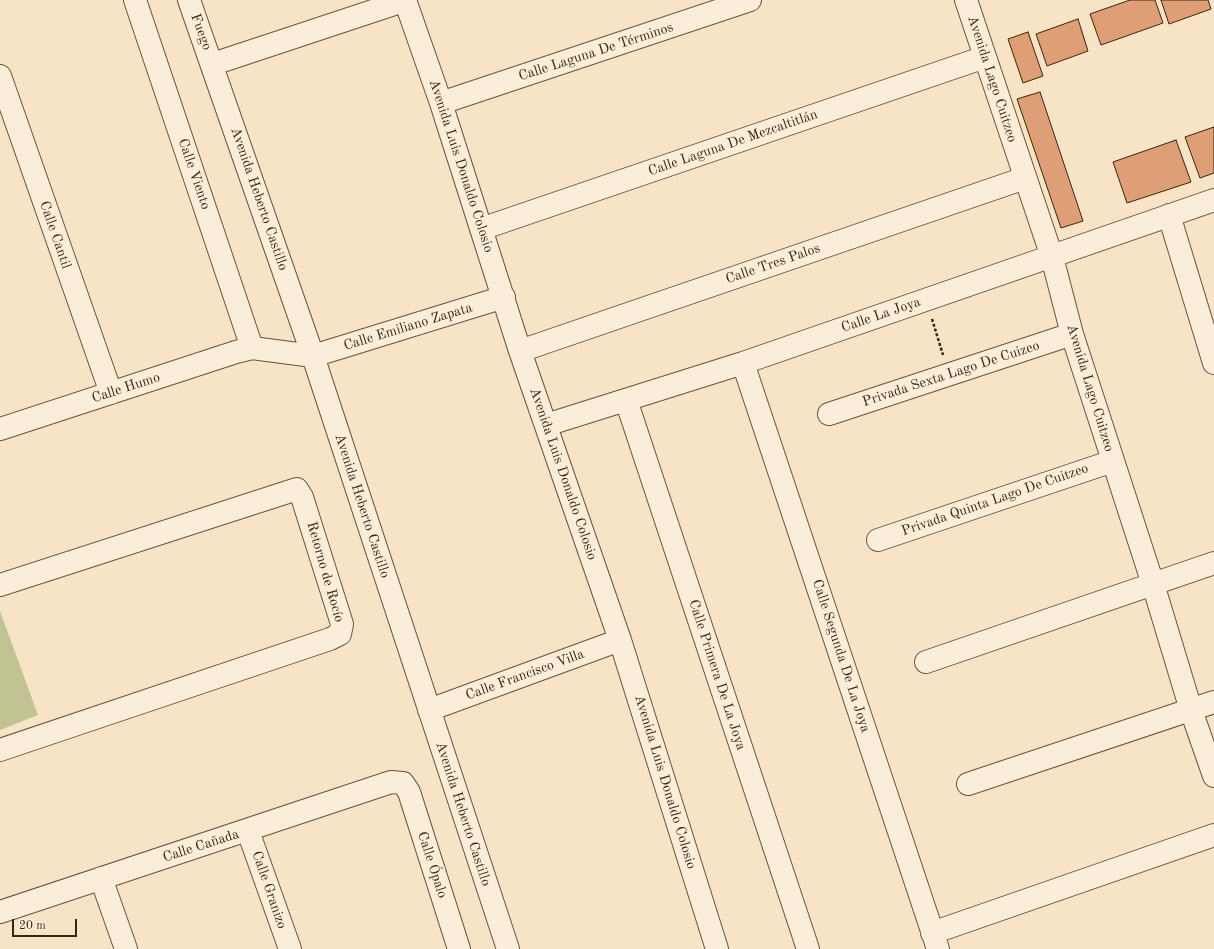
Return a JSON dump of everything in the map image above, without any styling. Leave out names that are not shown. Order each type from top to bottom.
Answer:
[{"type":"street","name":"Calle Viento","points":[[135,0],[252,348]]},
{"type":"street","name":"Fuego","points":[[189,0],[213,64]]},
{"type":"street","points":[[213,64],[406,0]]},
{"type":"street","name":"Avenida Luis Donaldo Colosio","points":[[406,0],[441,103],[520,351],[620,640],[717,949]]},
{"type":"street","name":"Calle Laguna De Términos","points":[[441,103],[750,0]]},
{"type":"street","name":"Avenida Lago Cuitzeo","points":[[966,0],[1052,257],[1072,334],[1153,584],[1191,710],[1214,776]]},
{"type":"street","name":"Calle Laguna De Mezcaltitlán","points":[[481,229],[985,57]]},
{"type":"street","name":"Avenida Heberto Castillo","points":[[213,64],[312,356],[508,949]]},
{"type":"street","name":"Calle Cantil","points":[[0,76],[111,393]]},
{"type":"street","name":"Calle Tres Palos","points":[[520,351],[1025,178]]},
{"type":"street","name":"Calle La Joya","points":[[546,425],[743,363],[1214,200]]},
{"type":"street","points":[[1169,215],[1214,363]]},
{"type":"street","name":"Calle Emiliano Zapata","points":[[312,356],[504,297]]},
{"type":"street","name":"Privada Sexta Lago De Cuizeo","points":[[829,414],[1072,334]]},
{"type":"street","points":[[252,348],[312,356]]},
{"type":"street","name":"Calle Humo","points":[[0,430],[252,348]]},
{"type":"street","name":"Calle Segunda De La Joya","points":[[743,363],[935,941]]},
{"type":"street","name":"Calle Primera De La Joya","points":[[626,400],[808,949]]},
{"type":"street","name":"Privada Quinta Lago De Cuitzeo","points":[[878,540],[1113,461]]},
{"type":"street","name":"Retorno de Rocío","points":[[0,585],[297,489],[302,497],[342,624],[340,634],[330,639],[0,750]]},
{"type":"street","points":[[926,662],[1214,563]]},
{"type":"street","name":"Calle Francisco Villa","points":[[429,710],[620,640]]},
{"type":"street","points":[[968,784],[1214,702]]},
{"type":"street","name":"Calle Cañada","points":[[0,912],[248,831],[391,782],[403,783]]},
{"type":"street","name":"Calle Ópalo","points":[[403,783],[409,792],[458,949]]},
{"type":"street","name":"Calle Granizo","points":[[248,831],[290,949]]},
{"type":"street","points":[[935,941],[1214,835]]},
{"type":"street","points":[[101,878],[126,949]]},
{"type":"path","points":[[926,300],[949,375]]},
{"type":"green space","points":[[0,611],[38,715],[0,730]]},
{"type":"building","points":[[1130,0],[1155,0],[1163,23],[1101,45],[1090,14]]},
{"type":"building","points":[[1161,0],[1208,0],[1211,9],[1169,24]]},
{"type":"building","points":[[1078,19],[1088,51],[1047,66],[1036,34]]},
{"type":"building","points":[[1028,32],[1043,76],[1023,83],[1008,39]]},
{"type":"building","points":[[1040,92],[1083,221],[1061,228],[1017,99]]},
{"type":"building","points":[[1214,127],[1214,173],[1200,178],[1185,137]]},
{"type":"building","points":[[1176,140],[1191,182],[1127,203],[1113,162]]}]
